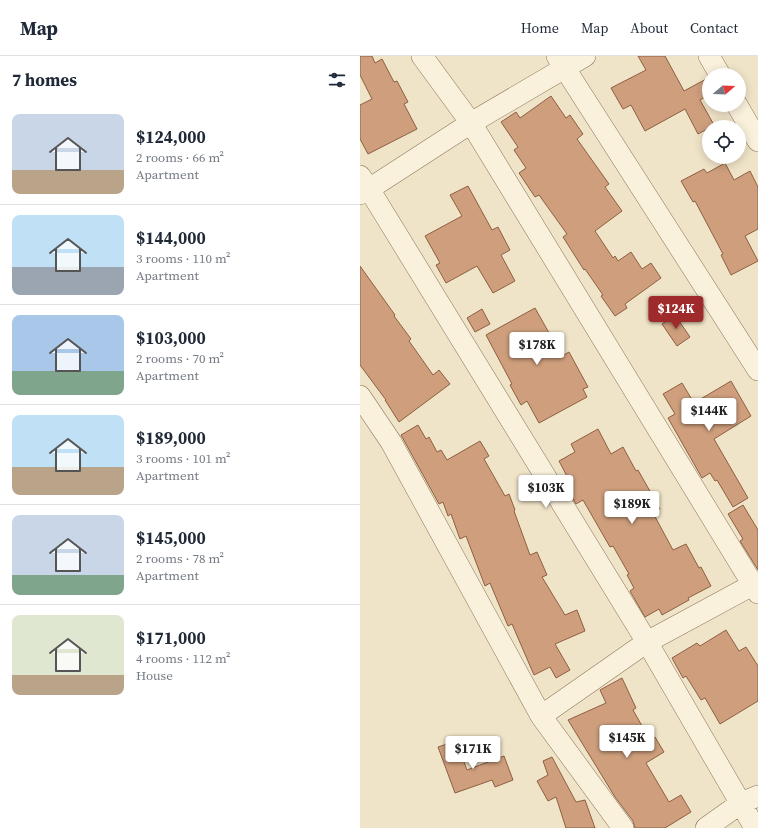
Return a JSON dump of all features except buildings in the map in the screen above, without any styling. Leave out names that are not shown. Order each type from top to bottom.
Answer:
[{"type":"street","points":[[422,56],[471,123],[756,587],[647,642],[541,716]]},
{"type":"street","points":[[585,56],[560,62],[471,123],[363,186],[647,642],[749,800],[755,828]]},
{"type":"street","points":[[708,56],[716,68]]},
{"type":"street","points":[[560,62],[758,370]]},
{"type":"street","points":[[741,112],[758,141]]},
{"type":"street","points":[[360,396],[391,442],[541,716],[623,828]]},
{"type":"street","points":[[706,828],[749,800]]}]
